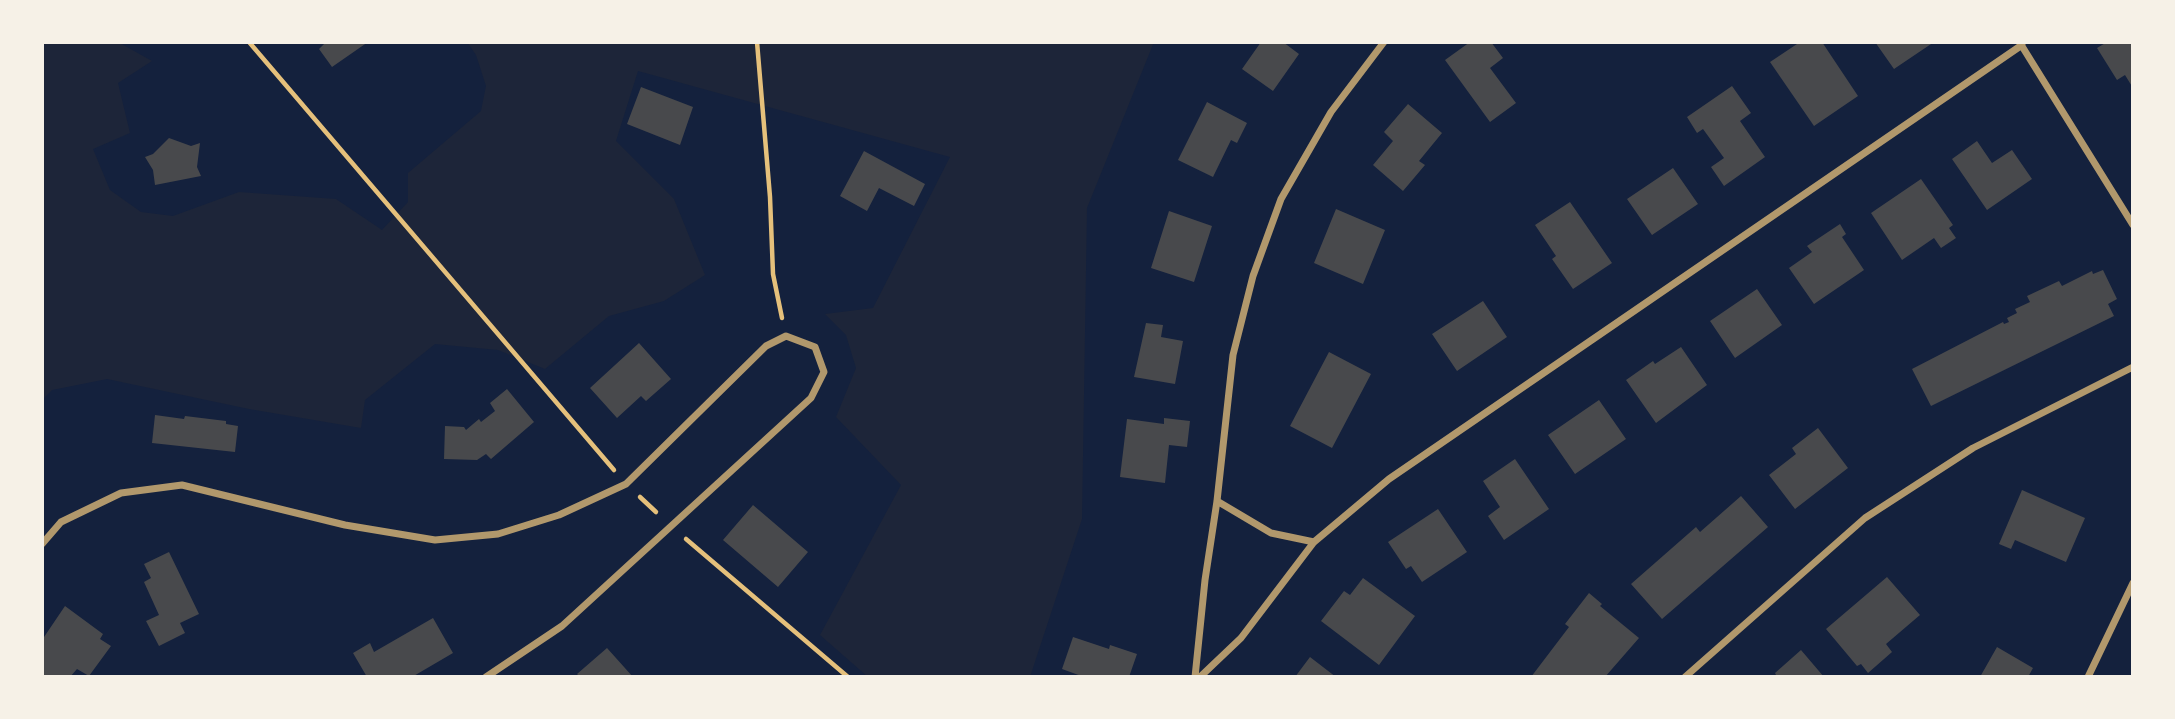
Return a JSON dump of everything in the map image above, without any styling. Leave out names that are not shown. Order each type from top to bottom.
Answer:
[{"type":"street","points":[[1198,677],[1205,580],[1217,501],[1233,355],[1254,276],[1281,199],[1331,112],[1384,42]]},
{"type":"street","points":[[1198,677],[1241,638],[1314,542],[1389,479],[2021,44],[2133,225]]},
{"type":"street","points":[[42,544],[61,522],[121,493],[182,485],[345,525],[435,540],[498,534],[559,515],[626,484],[766,346],[786,336],[815,347],[824,372],[811,398],[562,626],[486,677]]},
{"type":"street","points":[[1685,677],[1865,518],[1973,448],[2133,367]]},
{"type":"street","points":[[1217,501],[1271,533],[1314,542]]},
{"type":"street","points":[[2088,677],[2133,583]]},
{"type":"path","points":[[249,42],[626,484],[848,677]]},
{"type":"path","points":[[757,42],[770,197],[773,274],[786,336]]},
{"type":"shaded area","points":[[42,42],[118,42],[152,61],[118,83],[130,133],[93,149],[110,190],[141,212],[173,216],[239,192],[336,199],[382,230],[408,202],[408,173],[481,111],[486,86],[476,55],[467,42],[1154,42],[1087,208],[1082,519],[1031,674],[1029,677],[868,677],[820,635],[901,485],[836,417],[856,368],[846,335],[825,314],[873,308],[950,157],[638,71],[616,141],[674,199],[705,275],[664,301],[609,316],[545,369],[498,350],[435,344],[365,400],[361,428],[249,409],[107,379],[52,390],[42,400]]},
{"type":"building","points":[[326,42],[368,42],[332,67],[319,49]]},
{"type":"building","points":[[1261,42],[1283,42],[1299,54],[1273,91],[1242,69]]},
{"type":"building","points":[[1470,42],[1491,42],[1503,58],[1490,68],[1516,103],[1490,122],[1445,60]]},
{"type":"building","points":[[1800,42],[1822,42],[1858,96],[1814,126],[1770,62]]},
{"type":"building","points":[[1875,42],[1934,42],[1894,69]]},
{"type":"building","points":[[2107,42],[2133,42],[2133,88],[2125,75],[2117,80],[2097,48]]},
{"type":"building","points":[[1732,86],[1751,113],[1740,121],[1765,157],[1724,186],[1711,167],[1724,158],[1703,129],[1697,133],[1687,117]]},
{"type":"building","points":[[641,87],[693,107],[680,145],[627,124]]},
{"type":"building","points":[[1207,102],[1247,123],[1237,143],[1231,140],[1213,177],[1178,160]]},
{"type":"building","points":[[1408,104],[1442,133],[1419,161],[1425,165],[1403,191],[1373,165],[1393,141],[1384,132]]},
{"type":"building","points":[[169,138],[191,146],[200,143],[197,167],[201,176],[155,185],[153,170],[145,157],[153,154]]},
{"type":"building","points":[[1977,141],[1992,163],[2012,150],[2032,179],[1987,210],[1952,159]]},
{"type":"building","points":[[864,151],[925,184],[914,206],[879,188],[867,211],[840,196]]},
{"type":"building","points":[[1673,168],[1698,204],[1652,235],[1627,199]]},
{"type":"building","points":[[1921,179],[1953,225],[1949,228],[1956,238],[1941,248],[1934,238],[1902,260],[1871,213]]},
{"type":"building","points":[[1570,202],[1612,263],[1573,289],[1552,259],[1556,256],[1535,225]]},
{"type":"building","points":[[1336,209],[1385,230],[1363,284],[1314,263]]},
{"type":"building","points":[[1169,211],[1212,226],[1194,282],[1151,268]]},
{"type":"building","points":[[1840,224],[1846,234],[1842,237],[1864,270],[1814,304],[1789,268],[1812,252],[1807,246]]},
{"type":"building","points":[[2103,270],[2117,299],[2108,304],[2114,316],[1931,406],[1912,369],[2003,322],[2009,322],[2007,318],[2017,313],[2015,309],[2030,302],[2027,296],[2059,281],[2062,286],[2092,271],[2093,274]]},
{"type":"building","points":[[1757,289],[1782,325],[1735,358],[1710,321]]},
{"type":"building","points":[[1483,301],[1507,337],[1457,371],[1432,334]]},
{"type":"building","points":[[1146,323],[1163,325],[1161,337],[1183,341],[1175,384],[1134,377]]},
{"type":"building","points":[[639,343],[671,379],[646,401],[641,396],[617,418],[590,388]]},
{"type":"building","points":[[1681,347],[1707,385],[1656,423],[1626,380],[1653,361],[1655,364]]},
{"type":"building","points":[[1329,352],[1371,374],[1332,448],[1290,426]]},
{"type":"building","points":[[507,389],[534,422],[491,459],[486,454],[477,460],[444,459],[445,426],[464,427],[466,430],[479,419],[481,422],[495,411],[490,403]]},
{"type":"building","points":[[1599,400],[1626,439],[1575,474],[1548,435]]},
{"type":"building","points":[[155,415],[226,421],[226,424],[238,426],[235,452],[152,443]]},
{"type":"building","points":[[1164,418],[1190,421],[1187,447],[1169,445],[1165,483],[1120,477],[1127,419],[1164,424]]},
{"type":"building","points":[[1818,428],[1848,468],[1795,509],[1769,475],[1796,454],[1792,448]]},
{"type":"building","points":[[1515,459],[1549,509],[1504,540],[1488,516],[1500,507],[1483,481]]},
{"type":"building","points":[[2022,490],[2085,518],[2066,562],[2015,540],[2011,549],[1999,544]]},
{"type":"building","points":[[1741,496],[1768,527],[1662,619],[1631,584],[1696,527],[1700,532]]},
{"type":"building","points":[[753,505],[808,552],[778,587],[723,540]]},
{"type":"building","points":[[1438,509],[1467,552],[1422,582],[1411,566],[1406,569],[1388,542]]},
{"type":"building","points":[[169,552],[199,614],[180,623],[185,633],[159,646],[146,621],[159,615],[144,582],[151,578],[144,564]]},
{"type":"building","points":[[1887,577],[1920,615],[1886,644],[1892,652],[1868,673],[1861,664],[1857,666],[1826,629]]},
{"type":"building","points":[[1363,578],[1415,616],[1379,665],[1321,621],[1344,591],[1350,595]]},
{"type":"building","points":[[1589,593],[1602,604],[1600,606],[1639,638],[1605,677],[1531,677],[1569,627],[1565,624]]},
{"type":"building","points":[[65,606],[103,634],[100,639],[111,646],[89,676],[77,669],[70,677],[42,677],[42,640]]},
{"type":"building","points":[[433,618],[453,653],[412,677],[367,677],[353,653],[370,643],[374,652]]},
{"type":"building","points":[[1073,637],[1109,649],[1110,645],[1137,654],[1129,677],[1084,677],[1062,669]]},
{"type":"building","points":[[1997,647],[2033,668],[2028,677],[1980,677]]},
{"type":"building","points":[[607,648],[633,677],[580,677],[577,674]]},
{"type":"building","points":[[1801,650],[1824,677],[1773,677],[1775,673]]},
{"type":"building","points":[[1310,657],[1336,677],[1295,677]]}]
